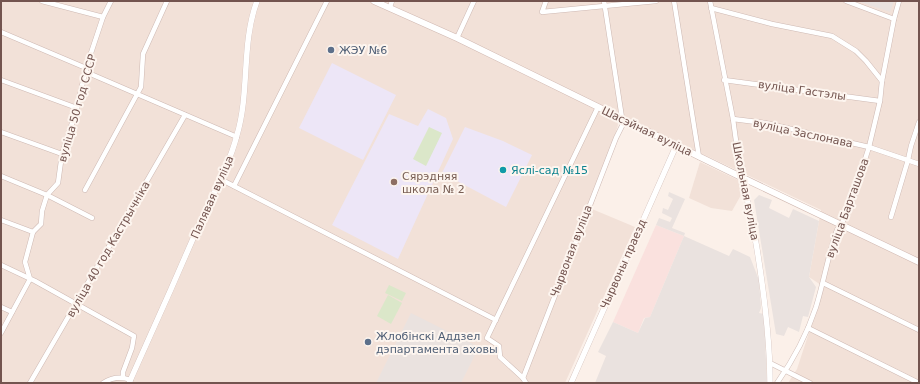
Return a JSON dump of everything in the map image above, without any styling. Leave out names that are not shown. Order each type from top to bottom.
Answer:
[{"type":"main road","name":"Шасэйная вуліца","points":[[374,1],[391,4],[741,178],[919,262]]},
{"type":"street","points":[[42,1],[104,17]]},
{"type":"street","name":"вуліца 50 год СССР","points":[[30,279],[24,262],[33,232],[41,224],[42,211],[47,194],[58,183],[62,154],[77,108],[86,70],[111,1]]},
{"type":"street","points":[[85,190],[138,94],[141,87],[143,54],[167,1]]},
{"type":"street","name":"Палявая вуліца","points":[[130,381],[220,179],[237,137],[245,91],[248,35],[257,1]]},
{"type":"street","points":[[234,186],[327,1]]},
{"type":"street","points":[[458,38],[474,1]]},
{"type":"street","points":[[546,1],[542,12],[604,3],[656,1]]},
{"type":"street","points":[[674,1],[699,156]]},
{"type":"street","name":"Школьная вуліца","points":[[710,1],[724,80],[733,119],[741,178],[752,217],[762,277],[770,363],[770,383]]},
{"type":"street","points":[[846,1],[894,19]]},
{"type":"street","name":"вуліца Барташова","points":[[777,383],[792,362],[808,328],[823,283],[834,238],[852,200],[869,146],[880,101],[882,81],[899,1]]},
{"type":"street","points":[[604,3],[623,119]]},
{"type":"street","points":[[711,8],[772,24],[832,36],[861,56],[882,81]]},
{"type":"street","points":[[1,32],[237,137]]},
{"type":"street","points":[[1,80],[77,108]]},
{"type":"street","name":"вуліца Гастэлы","points":[[724,80],[880,101]]},
{"type":"street","points":[[526,383],[523,378],[500,357],[498,346],[487,338],[598,107]]},
{"type":"street","name":"вуліца 40 год Кастрычніка","points":[[30,383],[185,115]]},
{"type":"street","name":"Чырвоная вуліца","points":[[523,378],[623,119]]},
{"type":"street","name":"вуліца Заслонава","points":[[733,119],[765,123],[869,146],[919,164]]},
{"type":"street","points":[[891,217],[908,160],[910,146],[919,122]]},
{"type":"street","points":[[1,132],[62,154]]},
{"type":"street","name":"Чырвоны праезд","points":[[571,383],[676,146]]},
{"type":"street","points":[[1,176],[47,194],[92,218]]},
{"type":"street","points":[[220,179],[496,320]]},
{"type":"street","points":[[1,220],[33,232]]},
{"type":"street","points":[[1,266],[30,279],[134,336],[132,348],[123,372],[123,377]]},
{"type":"street","points":[[1,332],[30,279]]},
{"type":"street","points":[[823,283],[919,330]]},
{"type":"street","points":[[1,307],[12,312]]},
{"type":"street","points":[[808,328],[919,382]]},
{"type":"street","points":[[770,363],[810,383]]},
{"type":"street","points":[[103,383],[108,379],[123,377],[130,381]]},
{"type":"shaded area","points":[[1,1],[919,1],[919,383],[788,383],[797,369],[824,287],[809,277],[821,210],[616,113],[618,125],[592,209],[635,227],[565,383],[1,383]]},
{"type":"shaded area","points":[[857,1],[894,1],[890,12]]},
{"type":"shaded area","points":[[332,63],[396,95],[363,160],[299,128]]},
{"type":"shaded area","name":"Сярэдняя школа № 2","points":[[428,109],[446,118],[453,139],[398,259],[332,225],[389,114],[418,126]]},
{"type":"shaded area","points":[[465,127],[503,141],[532,155],[506,207],[442,173]]},
{"type":"shaded area","points":[[700,162],[740,181],[741,195],[732,211],[711,208],[689,198]]},
{"type":"shaded area","points":[[669,192],[685,199],[672,228],[685,233],[684,236],[656,225],[659,218],[670,222],[672,218],[662,213],[663,208],[668,210],[673,199],[668,196]]},
{"type":"shaded area","points":[[759,195],[772,200],[769,208],[789,218],[793,209],[819,221],[809,277],[816,287],[808,317],[803,316],[799,332],[788,327],[784,336],[776,334],[754,200]]},
{"type":"shaded area","points":[[656,225],[684,236],[650,317],[644,318],[638,333],[613,322]]},
{"type":"shaded area","points":[[684,236],[729,256],[733,249],[750,257],[759,280],[761,308],[759,313],[764,314],[767,383],[595,383],[606,356],[598,352],[613,322],[638,333],[645,318],[650,317]]},
{"type":"shaded area","points":[[411,313],[479,347],[461,383],[376,383]]},
{"type":"green space","points":[[429,127],[442,133],[426,166],[413,159]]},
{"type":"green space","points":[[389,285],[406,293],[402,301],[385,293]]},
{"type":"green space","points":[[388,295],[402,303],[391,324],[377,316]]},
{"type":"place","name":"ЖЭУ №6","points":[[331,50]]},
{"type":"place","name":"Яслі-сад №15","points":[[503,170]]},
{"type":"place","name":"Сярэдняя школа № 2","points":[[394,182]]},
{"type":"place","name":"Жлобінскі Аддзел дэпартамента аховы","points":[[368,342]]}]
